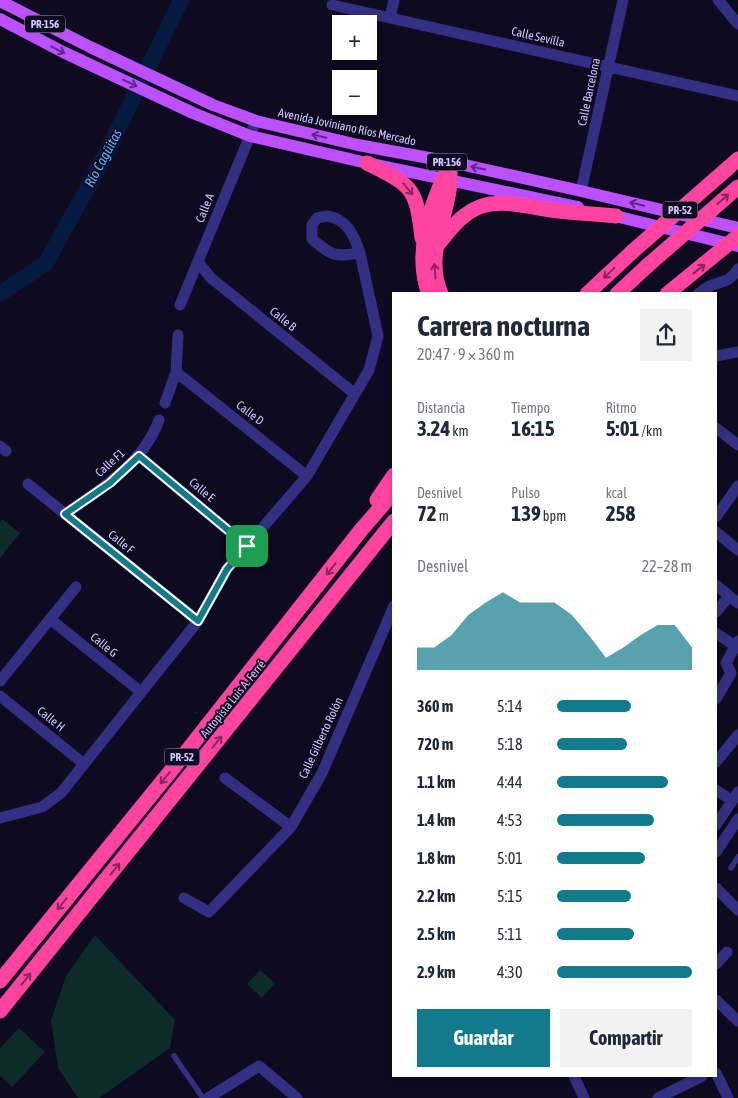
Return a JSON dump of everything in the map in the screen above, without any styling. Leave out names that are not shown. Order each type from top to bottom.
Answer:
[{"type":"highway","points":[[428,292],[424,274],[430,248],[450,190],[446,179],[450,162]]},
{"type":"highway","points":[[367,163],[396,178],[407,186],[411,192],[430,248],[436,281],[440,292]]},
{"type":"highway","name":"PR-52","points":[[589,292],[733,163]]},
{"type":"highway","name":"PR-52","points":[[619,292],[738,186]]},
{"type":"highway","points":[[430,248],[463,216],[482,206],[509,203],[551,210],[616,216]]},
{"type":"highway","points":[[671,292],[735,242]]},
{"type":"highway","points":[[361,530],[381,492],[392,478]]},
{"type":"highway","name":"Autopista Luis A. Ferré","points":[[0,981],[187,751],[361,530],[392,494]]},
{"type":"highway","name":"Autopista Luis A. Ferré","points":[[0,1012],[392,524]]},
{"type":"highway","points":[[354,572],[392,534]]},
{"type":"main road","name":"Avenida Joviniano Ríos Mercado","points":[[0,1],[90,47],[196,97],[256,121],[358,145],[450,162],[581,191],[738,228]]},
{"type":"main road","name":"PR-156","points":[[0,19],[86,62],[193,112],[250,136],[735,242]]},
{"type":"street","points":[[390,18],[394,0]]},
{"type":"street","name":"Calle Barcelona","points":[[581,191],[623,0]]},
{"type":"street","points":[[718,0],[738,24]]},
{"type":"street","name":"Calle Sevilla","points":[[332,5],[738,96]]},
{"type":"street","name":"Calle A","points":[[180,305],[256,121]]},
{"type":"street","points":[[0,818],[42,807],[61,793],[198,621],[227,569],[307,476],[369,370],[378,336],[360,253]]},
{"type":"street","name":"Calle B","points":[[198,262],[210,278],[355,394]]},
{"type":"street","points":[[701,292],[708,287],[726,282],[738,269]]},
{"type":"street","points":[[165,403],[176,372],[178,335]]},
{"type":"street","points":[[717,356],[738,352]]},
{"type":"street","name":"Calle D","points":[[176,372],[307,476]]},
{"type":"street","name":"Calle F1","points":[[65,514],[110,483],[139,456],[159,420]]},
{"type":"street","points":[[717,429],[738,445]]},
{"type":"street","name":"Calle E","points":[[139,456],[247,546]]},
{"type":"street","name":"Calle F","points":[[28,484],[198,621]]},
{"type":"street","points":[[717,516],[737,489]]},
{"type":"street","points":[[717,533],[738,550]]},
{"type":"street","points":[[717,586],[734,600],[717,611]]},
{"type":"street","points":[[0,681],[76,587]]},
{"type":"street","name":"Calle Gilberto Rolón","points":[[184,898],[209,912],[291,827],[322,774],[392,611]]},
{"type":"street","name":"Calle G","points":[[50,620],[141,692]]},
{"type":"street","points":[[717,634],[736,644],[726,663],[735,676],[717,698]]},
{"type":"street","name":"Calle H","points":[[0,696],[84,764]]},
{"type":"street","points":[[717,761],[738,735]]},
{"type":"street","points":[[225,778],[291,827]]},
{"type":"street","points":[[717,790],[735,796],[717,823]]},
{"type":"street","points":[[717,850],[738,819]]},
{"type":"street","points":[[717,889],[738,910]]},
{"type":"street","points":[[717,963],[727,952]]},
{"type":"street","points":[[717,1001],[738,1021]]},
{"type":"street","points":[[208,1098],[259,1066],[297,1098]]},
{"type":"street","points":[[717,1075],[728,1098]]},
{"type":"street","points":[[574,1077],[584,1098]]},
{"type":"street","points":[[658,1098],[700,1077]]},
{"type":"lane","points":[[731,868],[738,857]]},
{"type":"lane","points":[[174,1056],[204,1098]]},
{"type":"green space","points":[[2,519],[20,533],[0,558],[0,522]]},
{"type":"green space","points":[[95,935],[175,1020],[170,1048],[99,1098],[78,1098],[58,1068],[51,1020],[66,976]]},
{"type":"green space","points":[[260,970],[275,983],[262,998],[247,984]]},
{"type":"green space","points":[[19,1028],[45,1052],[12,1087],[0,1076],[0,1048]]},
{"type":"waterway","name":"Río Cagüitas","points":[[0,294],[46,263],[107,152],[181,0]]},
{"type":"route","points":[[139,456],[247,546],[227,569],[198,621],[65,514],[110,483],[139,456]]}]
